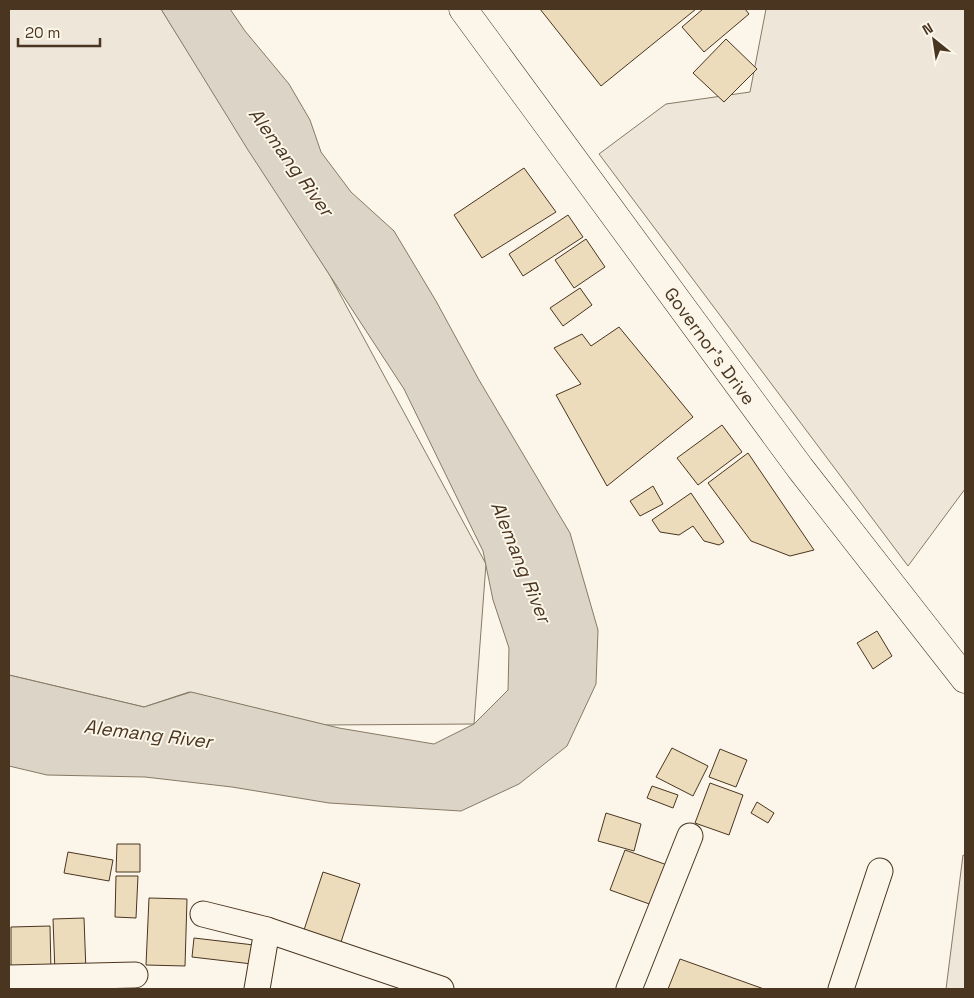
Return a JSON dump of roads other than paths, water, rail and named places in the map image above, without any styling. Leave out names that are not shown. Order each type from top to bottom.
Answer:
[{"type":"main road","name":"Governor's Drive","points":[[462,9],[800,468],[965,678]]},
{"type":"street","points":[[629,989],[690,836]]},
{"type":"street","points":[[841,989],[880,871]]},
{"type":"street","points":[[203,914],[267,930],[373,979],[442,989]]},
{"type":"street","points":[[257,989],[267,930]]},
{"type":"street","points":[[9,978],[135,976]]},
{"type":"water","name":"Alemang River","points":[[161,9],[230,9],[245,31],[289,84],[310,120],[321,152],[351,192],[394,231],[436,301],[479,380],[570,533],[598,630],[596,684],[567,746],[519,784],[461,811],[329,803],[232,787],[145,777],[47,775],[9,766],[9,675],[144,707],[191,692],[339,728],[434,744],[474,724],[508,690],[509,648],[493,600],[483,551],[404,389],[248,150]]}]
